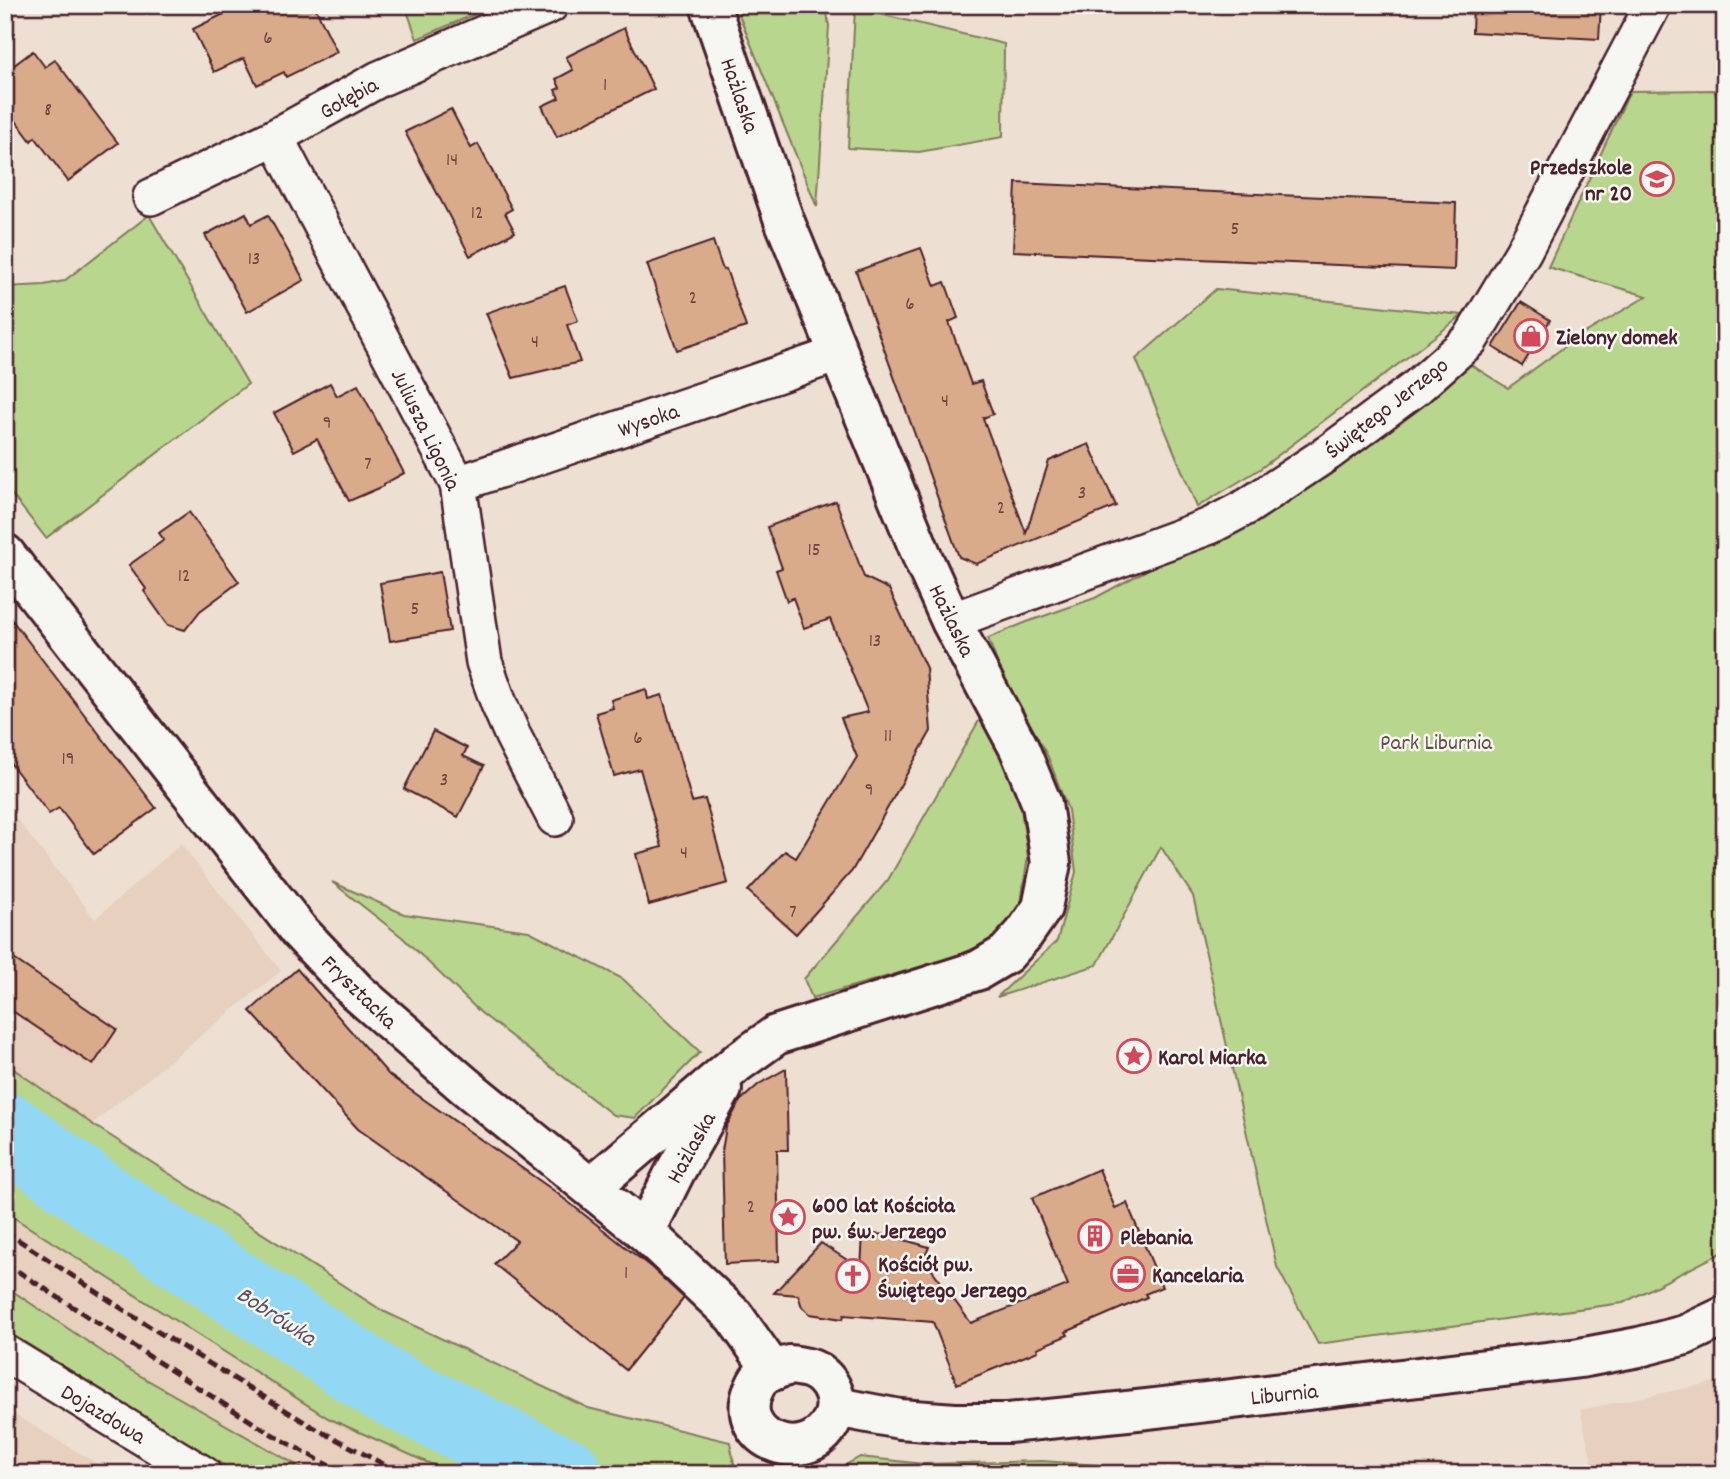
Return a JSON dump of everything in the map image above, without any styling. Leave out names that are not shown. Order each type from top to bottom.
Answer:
[{"type":"street","name":"Gołębia","points":[[151,197],[275,137],[379,79],[550,5]]},
{"type":"street","name":"Hażlaska","points":[[591,1187],[737,1063],[776,1035],[979,970],[1006,954],[1042,908],[1051,863],[1042,804],[1019,748],[951,621],[924,561],[784,220],[710,5]]},
{"type":"street","name":"Świętego Jerzego","points":[[951,621],[1210,526],[1248,506],[1328,453],[1418,387],[1470,340],[1524,252],[1653,5]]},
{"type":"street","name":"Juliusza Ligonia","points":[[275,137],[458,484],[484,662],[513,736],[555,818]]},
{"type":"street","name":"Wysoka","points":[[458,484],[838,354]]},
{"type":"street","name":"Frysztacka","points":[[5,554],[299,930],[357,992],[464,1086],[645,1232],[734,1316],[773,1371]]},
{"type":"street","name":"Hażlaska","points":[[645,1232],[675,1172],[737,1063]]},
{"type":"street","name":"Liburnia","points":[[836,1407],[900,1419],[955,1423],[1008,1423],[1147,1409],[1580,1358],[1685,1335],[1725,1316]]},
{"type":"street","name":"Dojazdowa","points":[[5,1353],[203,1474]]},
{"type":"street","points":[[790,1365],[810,1368],[821,1375],[833,1391],[836,1407],[825,1433],[801,1446],[788,1460],[762,1435],[753,1421],[750,1409],[758,1378],[790,1365]]},
{"type":"shaded area","points":[[5,804],[95,919],[181,844],[281,971],[92,1124],[5,1063]]},
{"type":"shaded area","points":[[5,1212],[328,1418],[453,1474],[312,1474],[125,1367],[5,1286]]},
{"type":"shaded area","points":[[1725,1380],[1725,1466],[1631,1474],[1595,1474],[1580,1410]]},
{"type":"shaded area","points":[[5,1409],[115,1474],[5,1474]]},
{"type":"green space","points":[[405,5],[496,5],[417,39]]},
{"type":"green space","points":[[735,5],[826,5],[829,26],[817,207]]},
{"type":"green space","points":[[855,8],[1004,44],[1003,137],[919,152],[848,148]]},
{"type":"green space","name":"Park Liburnia","points":[[1714,90],[1725,124],[1725,1251],[1623,1303],[1318,1344],[1277,1267],[1193,896],[1161,847],[1097,965],[997,997],[1057,941],[1076,872],[1068,810],[1048,757],[1000,670],[988,638],[1095,598],[1301,487],[1463,360],[1508,388],[1575,339],[1647,296],[1548,267],[1630,91]]},
{"type":"green space","points":[[149,215],[248,384],[46,538],[5,486],[5,287],[64,281]]},
{"type":"green space","points":[[1216,289],[1463,315],[1260,469],[1197,507],[1136,359]]},
{"type":"green space","points":[[981,717],[1017,781],[1028,857],[1020,906],[999,938],[951,958],[812,998],[804,979],[888,880]]},
{"type":"green space","points":[[332,882],[404,914],[529,931],[623,979],[700,1052],[635,1118],[613,1115],[481,1013],[402,937]]},
{"type":"green space","points":[[5,1063],[92,1124],[383,1311],[588,1408],[730,1442],[736,1474],[615,1474],[569,1461],[228,1265],[5,1118]]},
{"type":"green space","points":[[5,1159],[172,1280],[424,1430],[526,1474],[453,1474],[328,1418],[5,1212]]},
{"type":"green space","points":[[5,1286],[125,1367],[312,1474],[238,1474],[5,1330]]},
{"type":"green space","points":[[860,1457],[924,1464],[1042,1461],[1098,1465],[1098,1474],[842,1474],[842,1467]]},
{"type":"green space","points":[[1584,1464],[1593,1474],[1481,1474]]},
{"type":"green space","points":[[1725,1466],[1725,1474],[1631,1474]]},
{"type":"building","points":[[242,5],[314,5],[337,52],[286,77],[284,72],[257,85],[244,58],[214,72],[193,29]]},
{"type":"building","points":[[1473,5],[1601,5],[1599,39],[1472,32]]},
{"type":"building","points":[[624,28],[654,89],[557,137],[542,106],[559,98],[555,90],[560,88],[556,79],[573,70],[566,57]]},
{"type":"building","points":[[33,51],[45,67],[55,60],[118,143],[68,181],[35,137],[31,141],[5,106],[5,72]]},
{"type":"building","points":[[451,109],[471,148],[478,144],[512,209],[505,213],[515,232],[470,256],[405,132]]},
{"type":"building","points":[[1016,183],[1456,203],[1454,270],[1013,251]]},
{"type":"building","points":[[246,213],[251,224],[268,215],[304,280],[247,312],[205,235]]},
{"type":"building","points":[[713,241],[723,270],[726,269],[746,327],[677,350],[647,264]]},
{"type":"building","points":[[921,248],[935,286],[945,282],[958,318],[949,322],[971,384],[981,381],[993,414],[983,418],[1026,533],[1049,461],[1089,444],[1116,506],[976,564],[959,557],[856,271]]},
{"type":"building","points":[[565,286],[578,321],[567,325],[580,362],[513,378],[486,313]]},
{"type":"building","points":[[1521,302],[1550,320],[1522,366],[1493,347]]},
{"type":"building","points":[[330,383],[337,396],[358,385],[404,473],[384,486],[349,501],[317,439],[294,451],[274,413]]},
{"type":"building","points":[[836,501],[864,577],[889,589],[926,668],[931,731],[852,871],[796,934],[748,891],[785,851],[796,858],[857,757],[841,718],[868,712],[830,619],[804,628],[793,598],[787,601],[776,570],[782,568],[767,527]]},
{"type":"building","points":[[189,512],[239,582],[200,611],[185,630],[168,625],[129,565],[164,540],[159,533]]},
{"type":"building","points":[[440,572],[450,631],[390,641],[380,583]]},
{"type":"building","points":[[5,611],[156,808],[94,854],[59,808],[49,814],[5,756]]},
{"type":"building","points":[[646,689],[648,699],[662,695],[692,802],[705,799],[728,883],[649,905],[636,854],[662,847],[640,769],[614,776],[596,713],[613,708],[611,700]]},
{"type":"building","points":[[433,731],[467,748],[463,756],[484,766],[458,817],[404,789]]},
{"type":"building","points":[[5,953],[117,1029],[93,1065],[5,1006]]},
{"type":"building","points":[[297,969],[389,1075],[553,1190],[652,1268],[684,1298],[626,1370],[494,1264],[517,1241],[358,1129],[250,1011]]},
{"type":"building","points":[[786,1069],[788,1150],[777,1150],[779,1261],[725,1264],[722,1151],[726,1127],[740,1101],[759,1084]]},
{"type":"building","points":[[1099,1169],[1115,1208],[1127,1203],[1162,1287],[1145,1294],[1147,1297],[1066,1332],[1068,1335],[1037,1348],[1038,1351],[957,1384],[933,1322],[844,1315],[843,1319],[810,1314],[802,1307],[798,1295],[774,1293],[821,1243],[861,1269],[863,1233],[887,1235],[929,1247],[924,1259],[971,1323],[1068,1285],[1032,1198]]},
{"type":"waterway","name":"Bobrówka","points":[[5,1129],[108,1204],[382,1384],[565,1474]]},
{"type":"railway","points":[[5,1231],[139,1320],[311,1426],[402,1474]]},
{"type":"railway","points":[[5,1263],[268,1432],[344,1474]]},
{"type":"place","name":"Przedszkole nr 20","points":[[1657,179]]},
{"type":"place","name":"Zielony domek","points":[[1531,336]]},
{"type":"place","name":"Karol Miarka","points":[[1134,1056]]},
{"type":"place","name":"600 lat Kościoła pw. św. Jerzego","points":[[788,1217]]},
{"type":"place","name":"Plebania","points":[[1095,1236]]},
{"type":"place","name":"Kancelaria","points":[[1128,1274]]},
{"type":"place","name":"Kościół pw. Świętego Jerzego","points":[[853,1276]]}]
